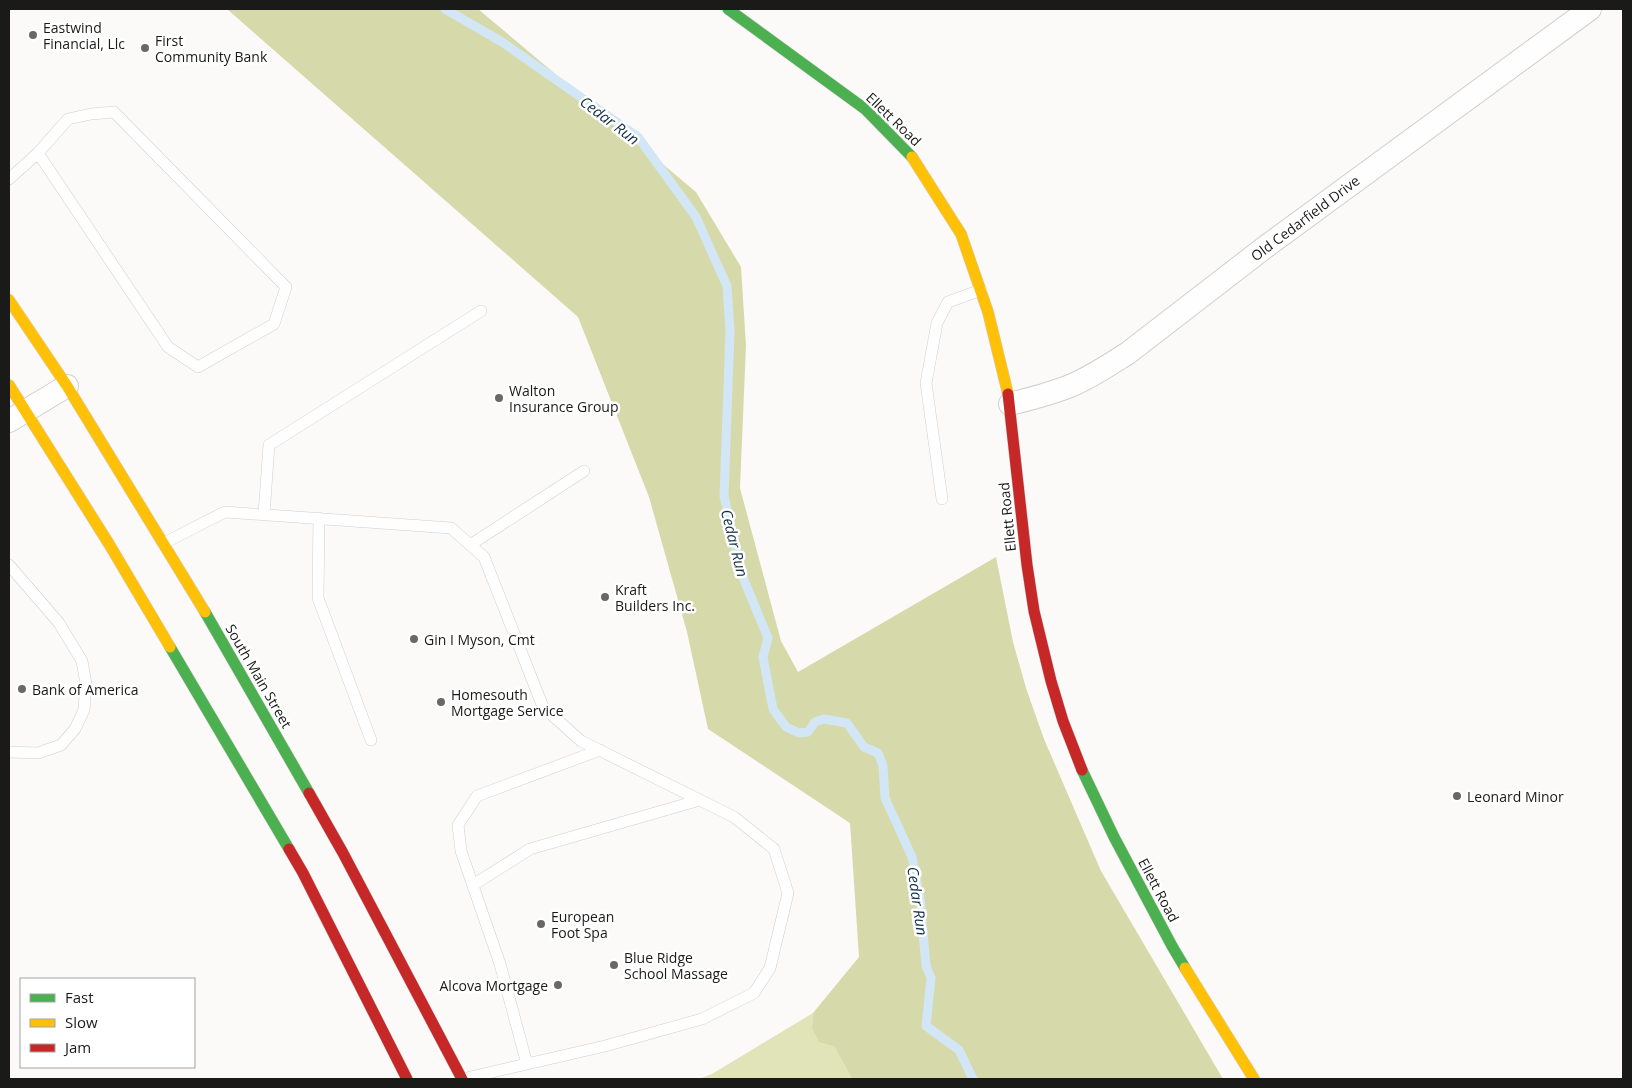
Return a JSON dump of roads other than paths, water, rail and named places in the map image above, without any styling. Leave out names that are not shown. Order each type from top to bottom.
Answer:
[{"type":"main road","name":"Ellett Road","points":[[728,9],[865,109],[918,164],[961,234],[988,312],[1010,404],[1027,566],[1034,611],[1050,681],[1063,721],[1084,775],[1114,837],[1172,946],[1254,1079]]},
{"type":"main road","name":"South Main Street","points":[[9,300],[66,386],[217,632],[343,853],[462,1079]]},
{"type":"main road","points":[[9,385],[17,416],[109,544],[303,873],[408,1079]]},
{"type":"street","name":"Old Cedarfield Drive","points":[[1010,404],[1046,395],[1071,386],[1104,369],[1128,353],[1264,248],[1590,9]]},
{"type":"street","points":[[17,416],[66,386]]},
{"type":"lane","points":[[9,179],[38,153],[68,119],[114,112],[286,287],[274,324],[198,367],[168,347],[38,153]]},
{"type":"lane","points":[[942,499],[926,383],[932,347],[938,323],[948,302],[981,290]]},
{"type":"lane","points":[[264,514],[269,445],[481,311]]},
{"type":"lane","points":[[470,544],[584,471]]},
{"type":"lane","points":[[164,544],[225,512],[451,528],[484,557],[543,706],[581,741],[734,817],[774,848],[788,893],[770,968],[754,993],[702,1018],[605,1046],[462,1079]]},
{"type":"lane","points":[[319,518],[318,598],[371,740]]},
{"type":"lane","points":[[9,752],[38,753],[61,745],[75,729],[84,710],[86,684],[82,661],[58,623],[10,570]]},
{"type":"lane","points":[[527,1064],[500,964],[462,851],[458,825],[477,796],[600,750]]},
{"type":"lane","points":[[473,885],[530,849],[700,800]]},
{"type":"waterway","name":"Cedar Run","points":[[445,9],[502,42],[638,137],[696,217],[727,286],[730,331],[724,496],[742,575],[768,638],[763,657],[773,709],[786,727],[799,733],[808,732],[815,722],[824,719],[847,723],[864,747],[878,753],[883,766],[885,798],[912,857],[920,898],[926,966],[931,978],[926,1026],[959,1050],[973,1079]]},
{"type":"place","name":"Eastwind Financial, Llc","points":[[33,35]]},
{"type":"place","name":"First Community Bank","points":[[145,48]]},
{"type":"place","name":"Walton Insurance Group","points":[[499,398]]},
{"type":"place","name":"Kraft Builders Inc.","points":[[605,597]]},
{"type":"place","name":"Gin I Myson, Cmt","points":[[414,639]]},
{"type":"place","name":"Bank of America","points":[[22,689]]},
{"type":"place","name":"Homesouth Mortgage Service","points":[[441,702]]},
{"type":"place","name":"Leonard Minor","points":[[1457,796]]},
{"type":"place","name":"European Foot Spa","points":[[541,924]]},
{"type":"place","name":"Blue Ridge School Massage","points":[[614,965]]},
{"type":"place","name":"Alcova Mortgage","points":[[558,985]]}]
